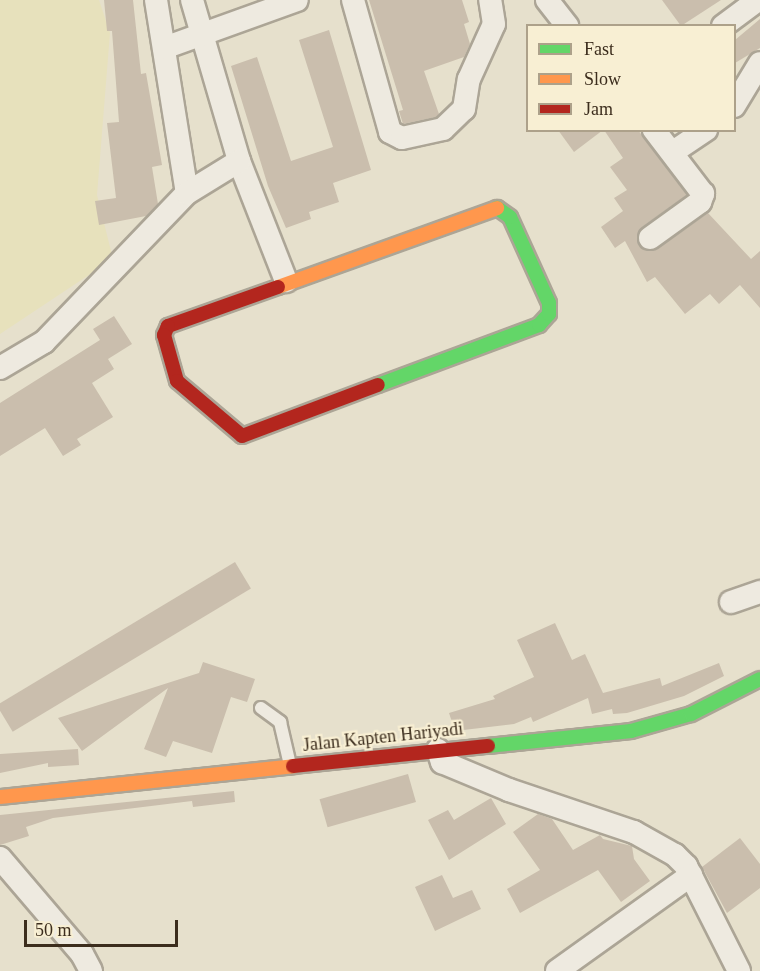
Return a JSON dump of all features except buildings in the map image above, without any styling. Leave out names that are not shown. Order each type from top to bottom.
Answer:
[{"type":"street","points":[[156,0],[188,193]]},
{"type":"street","points":[[192,0],[239,161],[286,281]]},
{"type":"street","points":[[164,48],[203,36],[297,0]]},
{"type":"street","points":[[353,0],[390,132],[402,138],[443,129],[464,109],[469,79],[494,24],[490,0]]},
{"type":"street","points":[[547,0],[565,24]]},
{"type":"street","points":[[726,24],[758,0]]},
{"type":"street","points":[[736,104],[760,63]]},
{"type":"street","points":[[650,238],[703,199],[703,190],[656,132]]},
{"type":"street","points":[[673,152],[703,132]]},
{"type":"street","points":[[0,368],[56,331],[188,193],[239,161]]},
{"type":"street","points":[[497,208],[510,217],[550,309],[539,325],[248,435],[238,435],[180,386],[166,344],[165,329],[286,281],[497,208]]},
{"type":"street","points":[[731,602],[760,592]]},
{"type":"street","name":"Jalan Kapten Hariyadi","points":[[0,796],[641,728],[691,714],[760,679]]},
{"type":"street","points":[[438,750],[442,762],[658,844],[675,855],[690,875],[740,971]]},
{"type":"street","points":[[0,858],[82,954],[91,971]]},
{"type":"street","points":[[557,971],[690,875]]},
{"type":"lane","points":[[261,708],[280,722],[290,765]]},
{"type":"shaded area","points":[[0,0],[99,0],[110,33],[97,195],[113,259],[0,334]]},
{"type":"traffic: fast","points":[[378,385],[539,325],[549,314],[549,303],[510,217],[497,208]]},
{"type":"traffic: fast","points":[[488,746],[631,731],[691,714],[760,679]]},
{"type":"traffic: slow","points":[[278,287],[497,208]]},
{"type":"traffic: slow","points":[[0,797],[293,766]]},
{"type":"traffic: jam","points":[[278,287],[168,326],[164,335],[177,381],[242,436],[378,385]]},
{"type":"traffic: jam","points":[[293,766],[488,746]]}]
